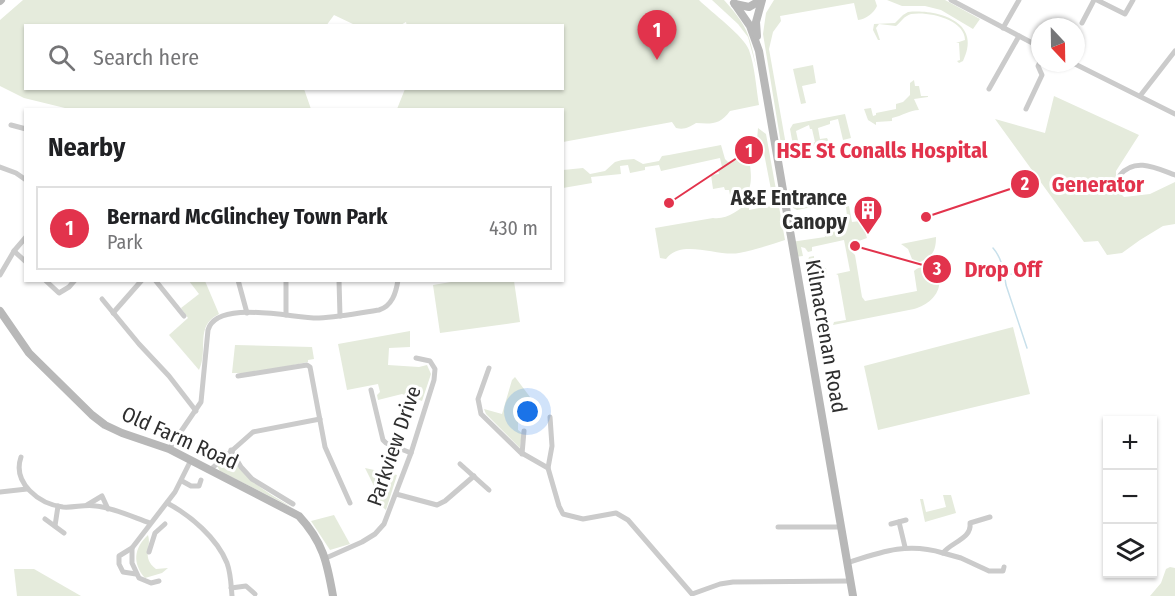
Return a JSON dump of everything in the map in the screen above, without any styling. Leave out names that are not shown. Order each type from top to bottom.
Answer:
[{"type":"main road","points":[[733,2],[747,7],[761,0]]},
{"type":"main road","points":[[758,46],[756,22],[761,0]]},
{"type":"main road","points":[[733,2],[748,22],[758,46]]},
{"type":"main road","name":"Kilmacrenan Road","points":[[758,46],[853,596]]},
{"type":"main road","name":"Old Farm Road","points":[[0,311],[29,353],[105,425],[169,449],[299,516],[313,531],[326,558],[333,596]]},
{"type":"street","points":[[951,0],[1031,42]]},
{"type":"street","points":[[1004,28],[1019,0]]},
{"type":"street","points":[[1085,18],[1095,0],[1125,14],[1133,0]]},
{"type":"street","points":[[988,89],[1019,36]]},
{"type":"street","points":[[1140,96],[1175,51]]},
{"type":"street","points":[[1085,69],[1175,114]]},
{"type":"street","points":[[1026,109],[1042,75],[1041,72]]},
{"type":"street","points":[[996,76],[1005,81]]},
{"type":"street","points":[[11,125],[24,128]]},
{"type":"street","points":[[1120,175],[1130,166],[1138,164],[1175,175]]},
{"type":"street","points":[[0,167],[24,179]]},
{"type":"street","points":[[0,274],[24,239]]},
{"type":"street","points":[[14,251],[24,260]]},
{"type":"street","points":[[47,282],[59,293],[73,282]]},
{"type":"street","points":[[113,313],[140,282]]},
{"type":"street","points":[[157,282],[184,316]]},
{"type":"street","points":[[239,282],[247,313]]},
{"type":"street","points":[[286,282],[286,315]]},
{"type":"street","points":[[339,282],[340,316]]},
{"type":"street","points":[[169,449],[196,411],[202,397],[210,324],[224,316],[247,313],[311,318],[384,309],[391,302],[397,282]]},
{"type":"street","points":[[102,299],[169,376],[196,411]]},
{"type":"street","name":"Parkview Drive","points":[[326,558],[347,550],[375,534],[384,524],[411,453],[434,380],[435,369],[430,361],[416,358]]},
{"type":"street","points":[[238,376],[307,365],[312,370],[325,447],[350,503]]},
{"type":"street","points":[[489,368],[478,399],[481,414],[522,454],[548,468]]},
{"type":"street","points":[[371,390],[383,440],[411,453]]},
{"type":"street","points":[[550,417],[552,446],[548,468],[563,514],[583,519],[616,513],[628,520],[692,595],[720,584],[733,582],[850,581]]},
{"type":"street","points":[[210,470],[253,432],[320,419]]},
{"type":"street","points":[[522,454],[524,432]]},
{"type":"street","points":[[231,450],[241,467],[252,479],[293,504]]},
{"type":"street","points":[[21,457],[18,465],[27,489],[45,502],[58,506],[76,507],[87,505],[102,496],[108,509]]},
{"type":"street","points":[[136,574],[123,572],[119,564],[120,556],[132,548],[167,503],[182,481],[191,460]]},
{"type":"street","points":[[459,464],[489,490]]},
{"type":"street","points":[[396,494],[436,505],[445,501],[474,476]]},
{"type":"street","points":[[182,481],[191,486],[199,486],[201,480]]},
{"type":"street","points":[[0,492],[27,489]]},
{"type":"street","points":[[167,503],[187,515],[214,542],[226,562],[232,596]]},
{"type":"street","points":[[87,505],[108,509],[149,526],[155,533]]},
{"type":"street","points":[[55,526],[58,506]]},
{"type":"street","points":[[943,553],[951,544],[968,535],[971,530],[970,523],[990,518]]},
{"type":"street","points":[[45,519],[64,533]]},
{"type":"street","points":[[891,524],[906,520]]},
{"type":"street","points":[[899,522],[905,547]]},
{"type":"street","points":[[149,552],[155,533],[165,524]]},
{"type":"street","points":[[778,527],[840,526]]},
{"type":"street","points":[[847,563],[905,547],[928,549],[961,558],[989,571],[1003,571],[1004,567]]},
{"type":"street","points":[[132,548],[131,555],[136,574],[143,581],[151,583],[159,581]]},
{"type":"street","points":[[231,588],[246,586],[255,594]]},
{"type":"green space","points":[[23,0],[699,0],[746,44],[753,63],[759,105],[730,111],[723,119],[715,123],[696,123],[682,129],[676,128],[672,122],[564,142],[564,108],[397,108],[405,90],[564,90],[564,24],[406,24],[406,22],[402,24],[353,24],[334,15],[327,24],[24,24],[24,90],[304,90],[311,108],[65,108],[24,98],[0,86],[0,20]]},
{"type":"green space","points":[[712,0],[724,0],[739,18],[750,39],[757,70],[748,37],[738,24]]},
{"type":"green space","points":[[774,0],[875,0],[877,6],[869,15],[858,20],[854,3],[780,16],[781,21],[773,32],[769,49],[786,145],[781,144],[763,34],[766,13]]},
{"type":"green space","points":[[887,0],[945,0],[980,19],[973,29],[941,10],[925,6],[902,6]]},
{"type":"green space","points":[[908,12],[932,13],[944,16],[962,28],[967,36],[968,48],[963,61],[959,63],[957,61],[960,60],[959,43],[956,43],[965,40],[963,33],[952,22],[936,15],[911,14],[896,26],[879,24],[876,28],[880,40],[878,40],[873,30],[874,24],[895,23]]},
{"type":"green space","points":[[813,65],[816,83],[802,86],[806,103],[801,104],[793,69]]},
{"type":"green space","points":[[914,80],[915,86],[919,86],[921,96],[928,96],[914,99],[919,110],[892,118],[892,121],[876,122],[876,125],[868,120],[864,109],[871,108],[873,116],[876,113],[896,109],[896,104],[903,102],[910,95],[910,83]]},
{"type":"green space","points":[[1054,96],[1139,135],[1116,171],[1116,189],[1124,197],[1150,194],[1175,182],[1175,224],[1163,226],[1122,253],[1107,255],[1098,241],[1084,242],[995,119],[1045,133]]},
{"type":"green space","points":[[845,114],[851,138],[843,140],[838,119],[818,128],[820,139],[827,138],[830,144],[810,146],[815,142],[809,125],[796,131],[800,150],[794,151],[790,129],[793,124]]},
{"type":"green space","points":[[758,128],[766,134],[785,240],[739,253],[690,249],[673,253],[666,259],[660,258],[655,228],[723,217],[732,214],[749,202],[749,210],[774,205],[762,143],[757,140]]},
{"type":"green space","points":[[721,145],[728,162],[749,157],[751,172],[749,190],[736,207],[729,206],[732,205],[729,190],[725,190],[724,187],[713,189],[711,175],[719,174],[718,169],[722,167],[720,158],[661,171],[659,165],[630,173],[628,165],[620,166],[621,174],[591,177],[592,183],[564,188],[564,170],[583,168],[590,174],[605,171],[615,162],[622,160],[634,159],[643,164],[659,161],[662,156]]},
{"type":"green space","points":[[792,189],[793,196],[801,197],[801,199],[804,198],[804,192],[809,192],[812,207],[797,210],[793,208],[789,190]]},
{"type":"green space","points":[[849,206],[852,222],[860,221],[867,238],[856,242],[852,252],[855,255],[862,297],[865,301],[917,291],[914,271],[922,267],[935,270],[939,279],[938,290],[931,300],[914,309],[833,325],[834,322],[846,320],[836,274],[850,271],[844,240],[812,247],[812,251],[808,252],[801,247],[803,256],[794,257],[791,242],[825,237],[823,224],[847,216],[846,207]]},
{"type":"green space","points":[[936,237],[933,252],[920,262],[912,259],[908,249],[901,244]]},
{"type":"green space","points":[[814,256],[810,259],[812,267],[826,268],[827,275],[808,278],[804,263],[809,257]]},
{"type":"green space","points":[[190,282],[205,282],[219,314],[211,319],[204,332],[202,362],[199,370],[169,335],[188,318],[181,308],[199,294]]},
{"type":"green space","points":[[451,282],[514,282],[520,322],[440,333],[433,285]]},
{"type":"green space","points":[[1013,327],[1030,394],[878,430],[864,366]]},
{"type":"green space","points":[[410,331],[410,347],[389,348],[388,365],[419,367],[427,365],[431,374],[422,401],[402,394],[378,400],[377,395],[380,392],[378,384],[347,390],[338,344]]},
{"type":"green space","points":[[235,345],[312,347],[314,359],[255,373],[232,373]]},
{"type":"green space","points":[[515,377],[530,397],[518,411],[518,430],[522,433],[520,448],[486,414],[484,409],[502,414],[512,380]]},
{"type":"green space","points":[[228,457],[233,459],[260,487],[293,508],[220,471],[217,466]]},
{"type":"green space","points":[[365,468],[397,475],[386,510],[376,501],[379,496]]},
{"type":"green space","points":[[943,495],[951,495],[956,513],[925,522],[920,499],[923,499],[926,512],[946,507]]},
{"type":"green space","points":[[334,515],[350,544],[330,550],[311,521]]},
{"type":"green space","points":[[148,535],[148,556],[152,565],[156,569],[168,568],[162,573],[145,578],[138,567],[136,556],[137,550]]},
{"type":"green space","points":[[1175,568],[1175,596],[1150,596],[1161,583],[1166,569]]},
{"type":"green space","points":[[14,569],[34,569],[81,596],[17,596]]},
{"type":"waterway","points":[[993,248],[1001,261],[1006,285],[1027,348]]},
{"type":"waterway","points":[[1005,274],[1014,274],[1024,264],[1041,261]]},
{"type":"place","name":"Bernard McGlinchey Town Park","points":[[657,60]]},
{"type":"place","name":"HSE St Conalls Hospital","points":[[669,203]]},
{"type":"place","name":"Generator","points":[[926,217]]},
{"type":"place","name":"A&E Entrance Canopy","points":[[868,236]]},
{"type":"place","name":"Drop Off","points":[[855,246]]}]
